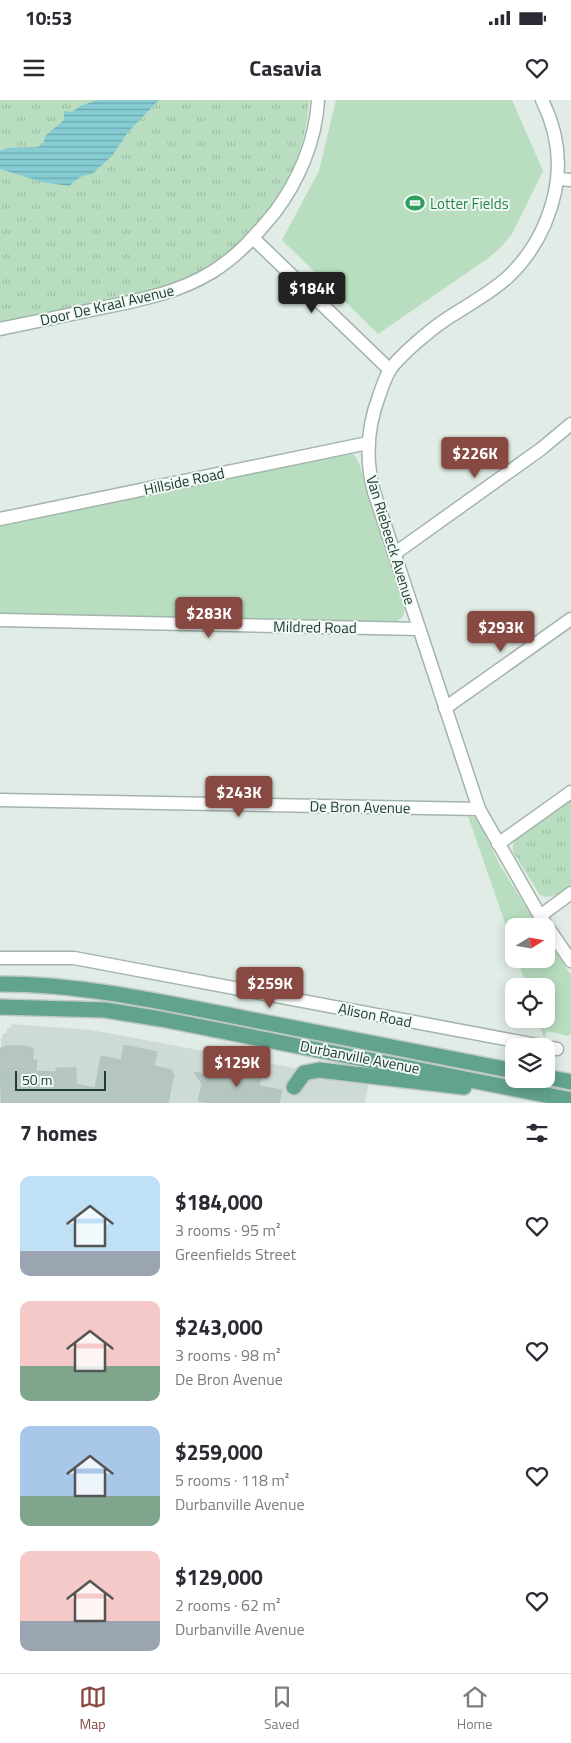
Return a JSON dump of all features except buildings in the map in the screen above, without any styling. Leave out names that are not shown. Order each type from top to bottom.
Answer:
[{"type":"main road","name":"Durbanville Avenue","points":[[0,984],[64,987],[104,992],[180,1005],[505,1069]]},
{"type":"main road","name":"Durbanville Avenue","points":[[0,1007],[105,1010],[161,1019],[505,1086]]},
{"type":"main road","points":[[294,1088],[304,1073],[318,1070],[468,1087],[505,1087]]},
{"type":"main road","points":[[555,1079],[571,1082]]},
{"type":"main road","name":"Durbanville Avenue","points":[[516,1088],[571,1100]]},
{"type":"street","name":"Door De Kraal Avenue","points":[[0,329],[147,298],[190,284],[212,272],[253,238],[280,205],[298,176],[313,132],[318,100]]},
{"type":"street","name":"Van Riebeeck Avenue","points":[[542,100],[551,121],[558,149],[558,179],[553,200],[542,230],[520,264],[507,278],[436,326],[390,370],[374,410],[368,443],[371,481],[479,810],[540,916],[571,961]]},
{"type":"street","points":[[558,179],[571,180]]},
{"type":"street","points":[[253,238],[390,370]]},
{"type":"street","points":[[394,554],[541,449],[571,424]]},
{"type":"street","name":"Hillside Road","points":[[0,519],[368,443]]},
{"type":"street","points":[[446,708],[571,619]]},
{"type":"street","name":"Mildred Road","points":[[0,620],[419,629]]},
{"type":"street","points":[[498,844],[571,792]]},
{"type":"street","name":"De Bron Avenue","points":[[0,800],[479,810]]},
{"type":"street","points":[[540,916],[571,893]]},
{"type":"street","name":"Alison Road","points":[[0,958],[74,958],[505,1039]]},
{"type":"shaded area","points":[[12,1024],[91,1030],[369,1082],[365,1103],[153,1103],[76,1084],[76,1068],[56,1068],[56,1072],[47,1071],[46,1083],[28,1103],[1,1103],[1,1039],[4,1033],[7,1033],[7,1028],[11,1028]]},
{"type":"green space","points":[[0,100],[309,100],[305,130],[297,159],[285,186],[269,211],[249,234],[227,254],[202,271],[167,287],[0,322]]},
{"type":"green space","name":"Lotter Fields","points":[[336,100],[512,100],[543,171],[512,234],[499,249],[378,334],[282,240],[319,171]]},
{"type":"green space","points":[[345,453],[354,455],[359,463],[405,608],[403,617],[396,622],[0,614],[0,525]]},
{"type":"green space","points":[[571,799],[571,885],[552,896],[544,897],[540,895],[513,852],[513,844],[517,838]]},
{"type":"green space","points":[[468,816],[476,818],[501,867],[533,918],[505,918],[505,923]]},
{"type":"green space","points":[[555,951],[571,975],[571,1034],[568,1036],[547,1031],[544,1038],[541,1028],[555,1028],[555,978],[524,978],[520,968],[555,968]]},
{"type":"water","points":[[98,100],[159,100],[128,132],[112,156],[92,174],[80,177],[69,186],[42,182],[0,169],[0,151],[7,148],[38,147],[44,142],[45,136],[64,120],[64,111],[72,112],[80,106]]},
{"type":"place","name":"Lotter Fields","points":[[415,203]]}]
